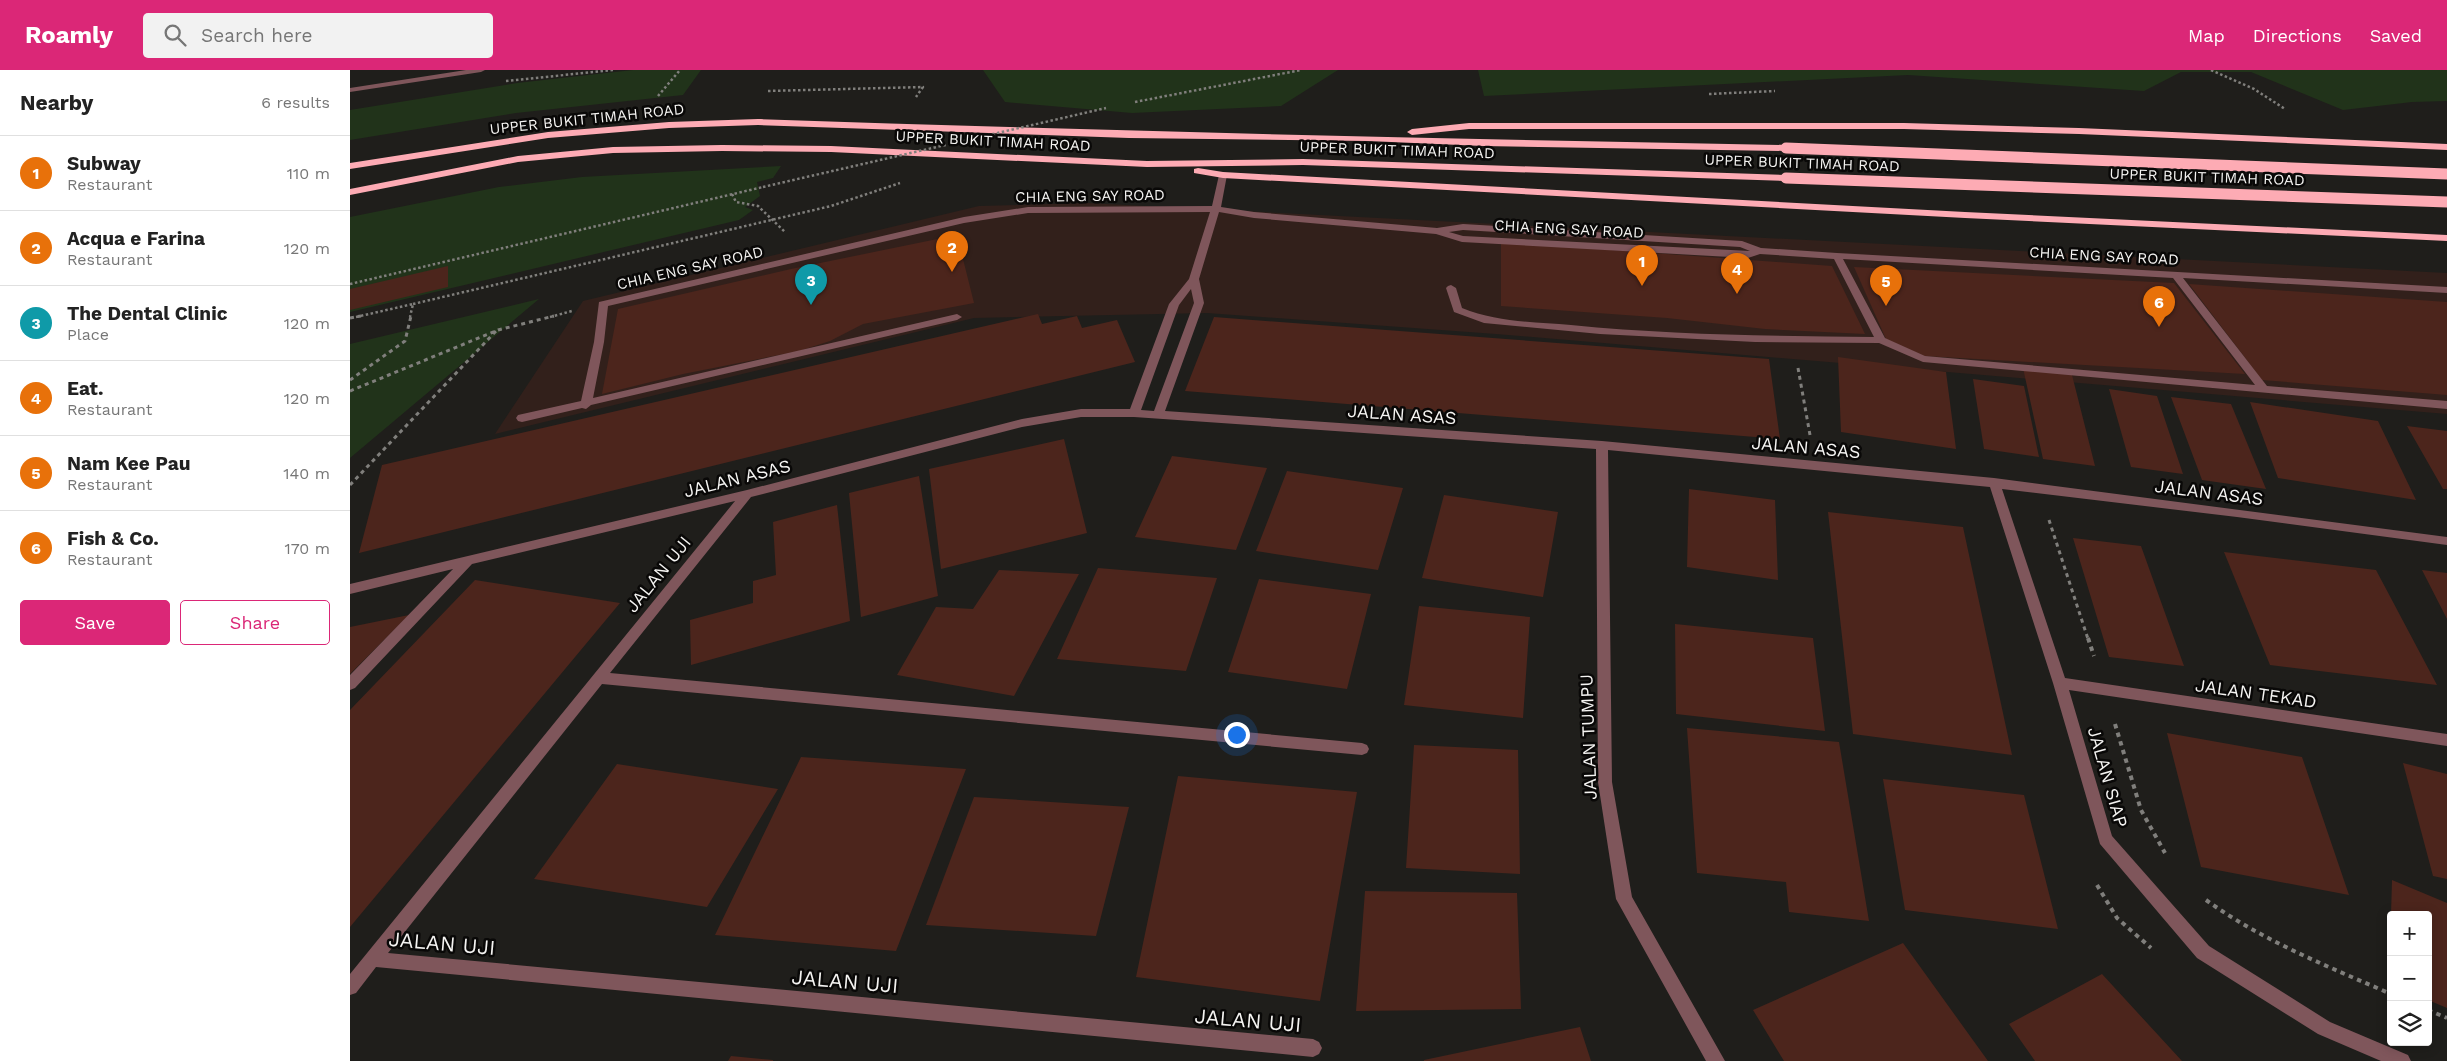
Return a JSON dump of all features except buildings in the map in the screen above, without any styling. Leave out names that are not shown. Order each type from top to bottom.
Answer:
[{"type":"highway","name":"UPPER BUKIT TIMAH ROAD","points":[[350,166],[548,135],[669,125],[758,122],[1129,135],[1368,138],[1493,143],[1786,148],[2447,174]]},
{"type":"highway","points":[[1368,138],[1469,126],[1807,125],[2079,131],[2447,147]]},
{"type":"highway","name":"UPPER BUKIT TIMAH ROAD","points":[[350,192],[518,159],[612,150],[831,149],[1146,164],[1303,162],[2447,202]]},
{"type":"highway","points":[[1146,164],[1224,175],[1965,215],[2447,238]]},
{"type":"street","points":[[350,90],[481,70]]},
{"type":"street","points":[[1134,413],[1174,304],[1194,279],[1224,175]]},
{"type":"street","name":"CHIA ENG SAY ROAD","points":[[586,404],[599,342],[603,304],[964,220],[1028,210],[1215,210],[1254,216],[1437,231],[1462,239],[1748,254],[1759,250],[2447,290]]},
{"type":"street","points":[[1837,256],[1881,340]]},
{"type":"street","points":[[2175,274],[2264,389]]},
{"type":"street","points":[[1158,414],[1199,303],[1194,279]]},
{"type":"street","points":[[1451,288],[1458,310],[1484,320],[1600,331],[1793,340],[1881,340],[1923,359],[2447,405]]},
{"type":"street","points":[[522,418],[957,317]]},
{"type":"street","name":"JALAN ASAS","points":[[350,589],[747,494],[1022,422],[1081,413],[1158,414],[1602,445],[1994,482],[2447,541]]},
{"type":"street","name":"JALAN TUMPU","points":[[1602,445],[1605,782],[1624,899],[1716,1061]]},
{"type":"street","name":"JALAN SIAP","points":[[1994,482],[2060,683],[2105,839],[2203,952],[2324,1028],[2402,1061]]},
{"type":"street","name":"JALAN UJI","points":[[350,987],[747,494]]},
{"type":"street","points":[[350,684],[466,562]]},
{"type":"street","points":[[600,678],[1362,749]]},
{"type":"street","name":"JALAN TEKAD","points":[[2060,683],[2447,740]]},
{"type":"street","name":"JALAN UJI","points":[[372,959],[1313,1048]]},
{"type":"path","points":[[656,99],[680,70]]},
{"type":"path","points":[[1132,103],[1301,70]]},
{"type":"path","points":[[2211,70],[2254,89],[2286,110]]},
{"type":"path","points":[[350,284],[1106,108]]},
{"type":"path","points":[[350,318],[831,206],[903,182]]},
{"type":"path","points":[[732,194],[736,202],[758,206],[774,220],[788,235],[793,259]]},
{"type":"path","points":[[350,380],[405,341],[413,304]]},
{"type":"path","points":[[350,391],[498,330],[562,314]]},
{"type":"path","points":[[350,485],[388,449],[431,399],[498,330]]},
{"type":"path","points":[[1793,340],[1809,430]]},
{"type":"path","points":[[2045,510],[2106,689],[2141,810],[2169,861]]},
{"type":"path","points":[[2200,895],[2230,919],[2331,968],[2387,992]]},
{"type":"path","points":[[2432,1012],[2447,1018]]},
{"type":"shaded area","points":[[1087,203],[2447,273],[2447,414],[1496,334],[1207,313],[974,318],[495,434],[583,301],[979,206]]},
{"type":"green space","points":[[633,70],[701,70],[683,95],[516,113],[350,140],[350,110],[517,83]]},
{"type":"green space","points":[[983,70],[1338,70],[1281,106],[1132,113],[1005,102]]},
{"type":"green space","points":[[1478,70],[2447,70],[2447,101],[2412,102],[2343,110],[2251,72],[2181,72],[2144,91],[1908,75],[1484,96]]},
{"type":"green space","points":[[781,166],[773,178],[757,182],[760,196],[745,207],[753,210],[739,220],[350,312],[350,217],[499,187],[582,177]]},
{"type":"green space","points":[[539,299],[350,458],[350,344]]},
{"type":"place","name":"Acqua e Farina","points":[[952,272]]},
{"type":"place","name":"Subway","points":[[1642,286]]},
{"type":"place","name":"Eat.","points":[[1737,294]]},
{"type":"place","name":"The Dental Clinic","points":[[811,305]]},
{"type":"place","name":"Nam Kee Pau","points":[[1886,306]]},
{"type":"place","name":"Fish & Co.","points":[[2159,327]]}]
